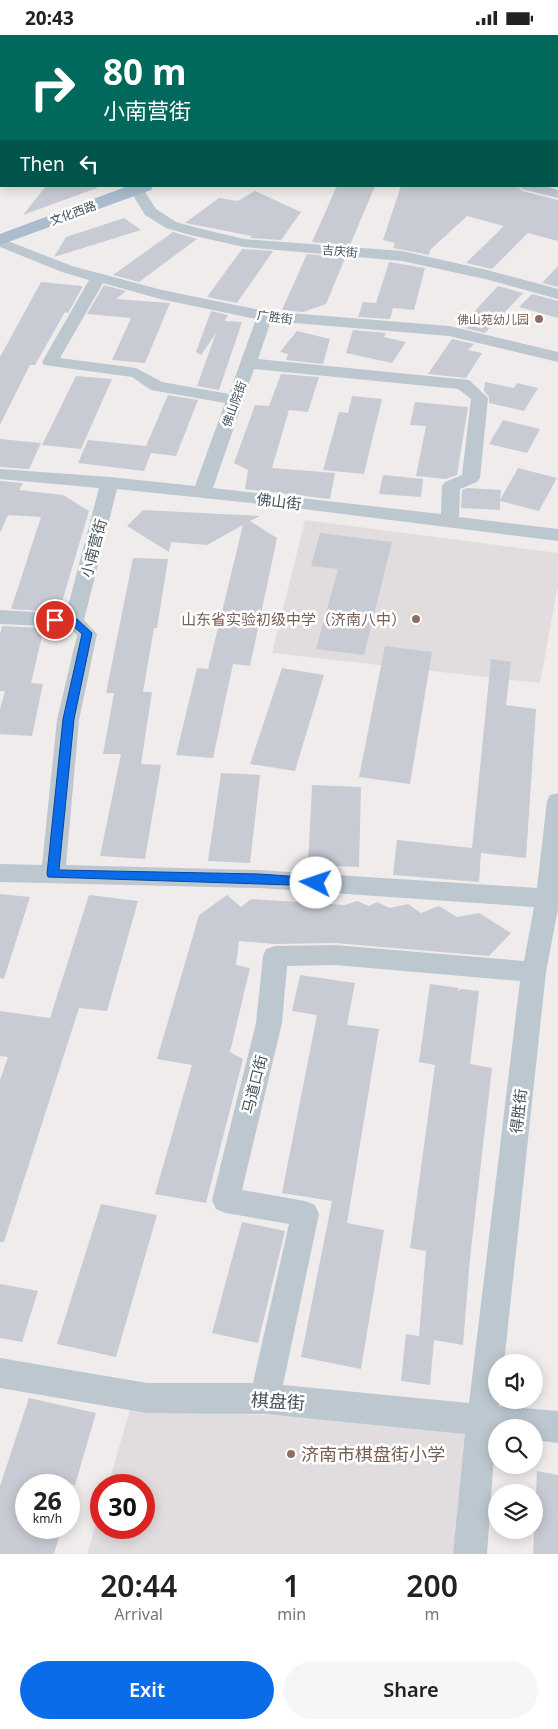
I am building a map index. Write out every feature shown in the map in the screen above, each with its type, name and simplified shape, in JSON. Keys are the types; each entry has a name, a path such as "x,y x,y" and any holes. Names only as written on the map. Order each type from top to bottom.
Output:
{"main road":[{"name":"文化西路","path":"0,241 141,188"}],"street":[{"path":"531,187 558,194"},
{"name":"吉庆街","path":"141,188 150,212 171,225 195,232 244,243 402,256 558,294"},
{"name":"广胜街","path":"0,241 67,269 160,294 266,316 449,331 558,357"},
{"path":"98,278 50,362 136,373 157,386 235,400"},
{"name":"佛山院街","path":"202,492 266,316"},
{"path":"248,363 463,384 480,398 471,479 451,486 450,521"},
{"name":"佛山街","path":"0,475 110,482 558,535"},
{"name":"小南营街","path":"74,621 110,482"},
{"path":"0,617 74,621 87,633 68,719 53,874"},
{"name":"得胜街","path":"470,1554 482,1421 534,972 553,898 558,801"},
{"path":"0,873 259,879 553,898"},
{"name":"马道口街","path":"266,1399 305,1214 226,1200 269,1023 275,957 335,955 534,972"},
{"name":"棋盘街","path":"0,1373 147,1398 266,1399 558,1427"}],"shaded area":[{"name":"山东省实验初级中学（济南八中）","path":"305,520 558,553 558,585 540,683 272,653"},
{"name":"济南市棋盘街小学","path":"130,1410 467,1423 458,1554 87,1554 91,1539 155,1539 155,1474 111,1474"}],"building":[{"path":"45,187 97,188 23,215"},
{"path":"337,187 375,187 350,245 312,242"},
{"path":"401,187 519,187 522,191 558,200 558,241 528,233 492,269 466,263 504,226 467,216 430,250 429,255 393,248 395,243 383,240"},
{"path":"255,191 301,212 281,240 250,238 252,236 185,223 219,198 238,201"},
{"path":"124,218 141,230 54,257 66,237"},
{"path":"173,232 197,239 139,282 113,275"},
{"path":"242,249 273,251 237,303 207,297"},
{"path":"307,254 345,258 326,304 303,312 282,310"},
{"path":"389,262 425,268 414,310 393,308 390,319 358,317 363,302 376,303"},
{"path":"558,266 558,287 542,283"},
{"path":"41,282 83,286 68,313 65,312 35,365 30,365 0,425 0,357"},
{"path":"104,285 126,291 116,299 170,303 145,363 112,360 131,318 87,314"},
{"path":"498,286 523,293 485,333 460,327"},
{"path":"532,294 558,301 558,318 519,307"},
{"path":"211,311 228,315 225,321 242,322 219,390 197,386 216,333 201,355 196,352"},
{"path":"353,330 386,333 384,337 406,342 392,363 346,353"},
{"path":"297,331 330,339 323,364 286,360 288,354 280,352"},
{"path":"452,339 474,344 468,350 482,353 466,378 428,374"},
{"path":"281,374 319,377 308,412 289,410 272,468 335,473 330,499 245,489 248,470 234,463 255,405 269,406"},
{"path":"76,376 112,379 81,449 42,445"},
{"path":"485,382 514,388 517,383 538,388 524,411 489,403 489,397 484,391"},
{"path":"168,395 198,400 176,456 151,453 144,471 78,463 88,440 146,446"},
{"path":"352,396 382,399 364,474 323,470 339,412 348,413"},
{"path":"415,402 468,407 457,475 446,479 416,476 426,426 410,425"},
{"path":"503,420 540,429 527,453 489,444"},
{"path":"0,439 41,443 29,469 0,467"},
{"path":"518,468 557,478 539,511 500,501 500,510 461,508 462,490 467,488 501,490 500,500"},
{"path":"383,475 423,479 421,497 379,494"},
{"path":"0,481 23,483 19,490 63,495 89,511 59,612 11,609 41,517 8,515 0,533"},
{"path":"143,510 260,516 250,521 277,538 250,666 233,664 213,758 176,755 197,668 208,669 243,525 207,545 171,542 169,552 127,526"},
{"path":"320,533 392,542 364,655 316,649 338,569 311,566"},
{"path":"133,558 168,559 157,628 154,628 143,692 152,692 141,764 161,765 145,859 100,856 121,754 103,754 114,693 106,693"},
{"path":"2,626 44,628 31,683 43,684 32,736 0,734 0,709 5,691 0,691 0,634"},
{"path":"385,646 432,652 410,784 359,777"},
{"path":"491,659 511,662 506,705 536,709 526,858 481,853 479,882 393,875 397,840 472,848"},
{"path":"282,668 324,675 295,771 250,764"},
{"path":"221,773 260,775 250,863 208,861"},
{"path":"312,785 361,787 359,867 308,865"},
{"path":"0,894 30,897 4,979 0,978"},
{"path":"89,895 138,901 107,1011 79,1008 4,1242 0,1242 0,1080 8,1057 0,1056 0,1011 50,1018"},
{"path":"227,895 241,907 251,899 345,905 357,901 369,906 377,902 390,908 408,904 421,913 439,906 457,917 479,913 511,933 489,956 335,943 275,944 239,941 236,965 250,968 230,1052 243,1059 206,1203 155,1194 192,1065 157,1059 199,915"},
{"path":"300,975 355,983 347,1025 379,1029 347,1223 384,1230 361,1369 301,1357 332,1201 282,1193 317,1015 292,1011"},
{"path":"430,984 459,988 457,991 461,989 479,991 470,1064 492,1068 470,1258 463,1345 434,1340 430,1385 401,1381 406,1334 419,1336 426,1251 410,1248 435,1065 419,1062"},
{"path":"101,1204 157,1215 116,1357 57,1344"},
{"path":"242,1222 285,1231 258,1343 212,1333"},
{"path":"0,1284 38,1291 22,1342 0,1338"},
{"path":"29,1398 96,1413 78,1474 15,1474 15,1539 58,1539 54,1554 0,1554 0,1486"},
{"path":"543,1472 558,1475 558,1554 533,1554 534,1539 543,1539 543,1484 536,1484 537,1474 543,1474"}],"place":[{"name":"佛山苑幼儿园","path":"539,319"},
{"name":"山东省实验初级中学（济南八中）","path":"416,619"},
{"name":"济南市棋盘街小学","path":"291,1454"}],"route":[{"path":"55,620 74,621 87,633 68,719 53,874 259,879 316,883"}]}
